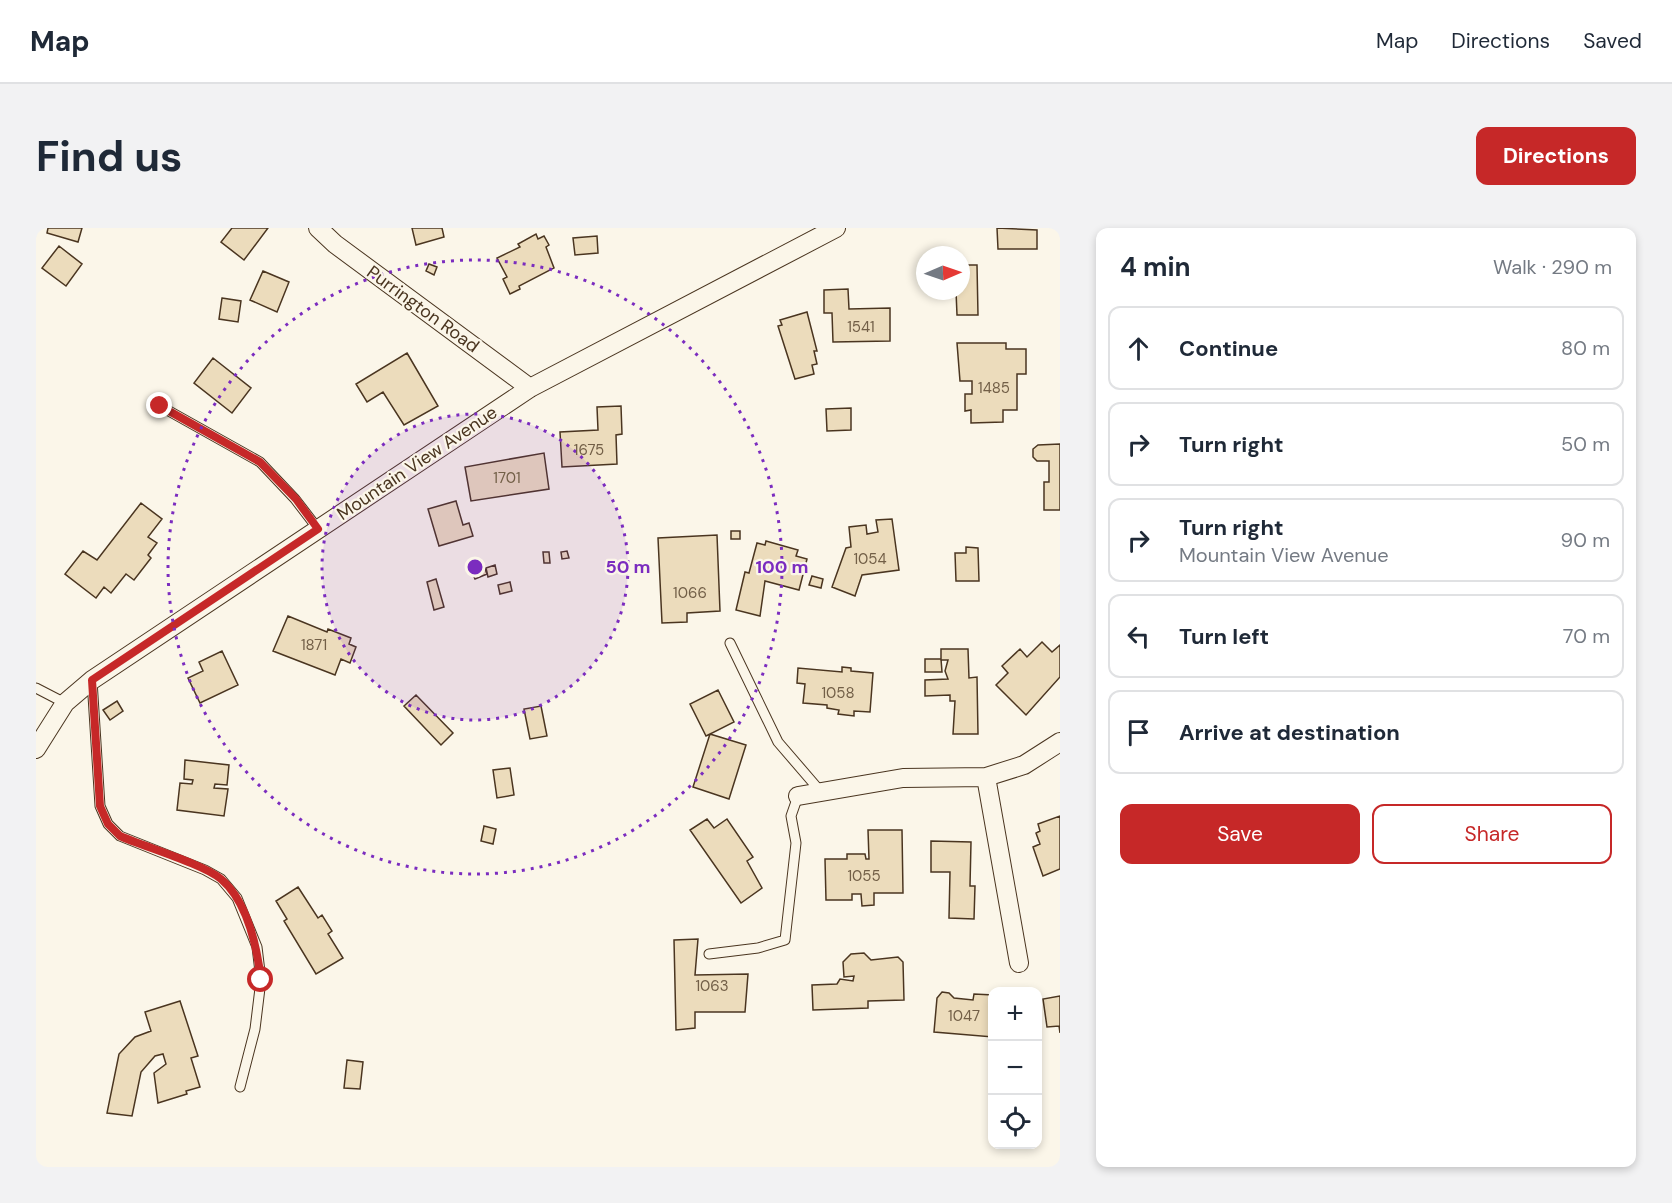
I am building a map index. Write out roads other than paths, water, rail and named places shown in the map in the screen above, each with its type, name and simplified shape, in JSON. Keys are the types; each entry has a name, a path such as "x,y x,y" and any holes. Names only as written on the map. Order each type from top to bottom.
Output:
{"street":[{"name":"Purrington Road","path":"318,228 334,236 530,388"},
{"name":"Mountain View Avenue","path":"36,749 66,703 92,680 530,388 836,228"},
{"path":"798,796 903,778 986,777 1024,765 1060,742"},
{"path":"986,777 1018,963"}],"lane":[{"path":"160,406 260,462 296,499 318,529"},
{"path":"730,643 778,742 821,792"},
{"path":"92,680 97,740 97,784 100,806 108,824 120,836 221,879 237,898 257,947 261,980 255,1029 240,1087"},
{"path":"36,688 66,703"},
{"path":"709,954 758,948 785,940 796,843 791,816 798,796"}]}
